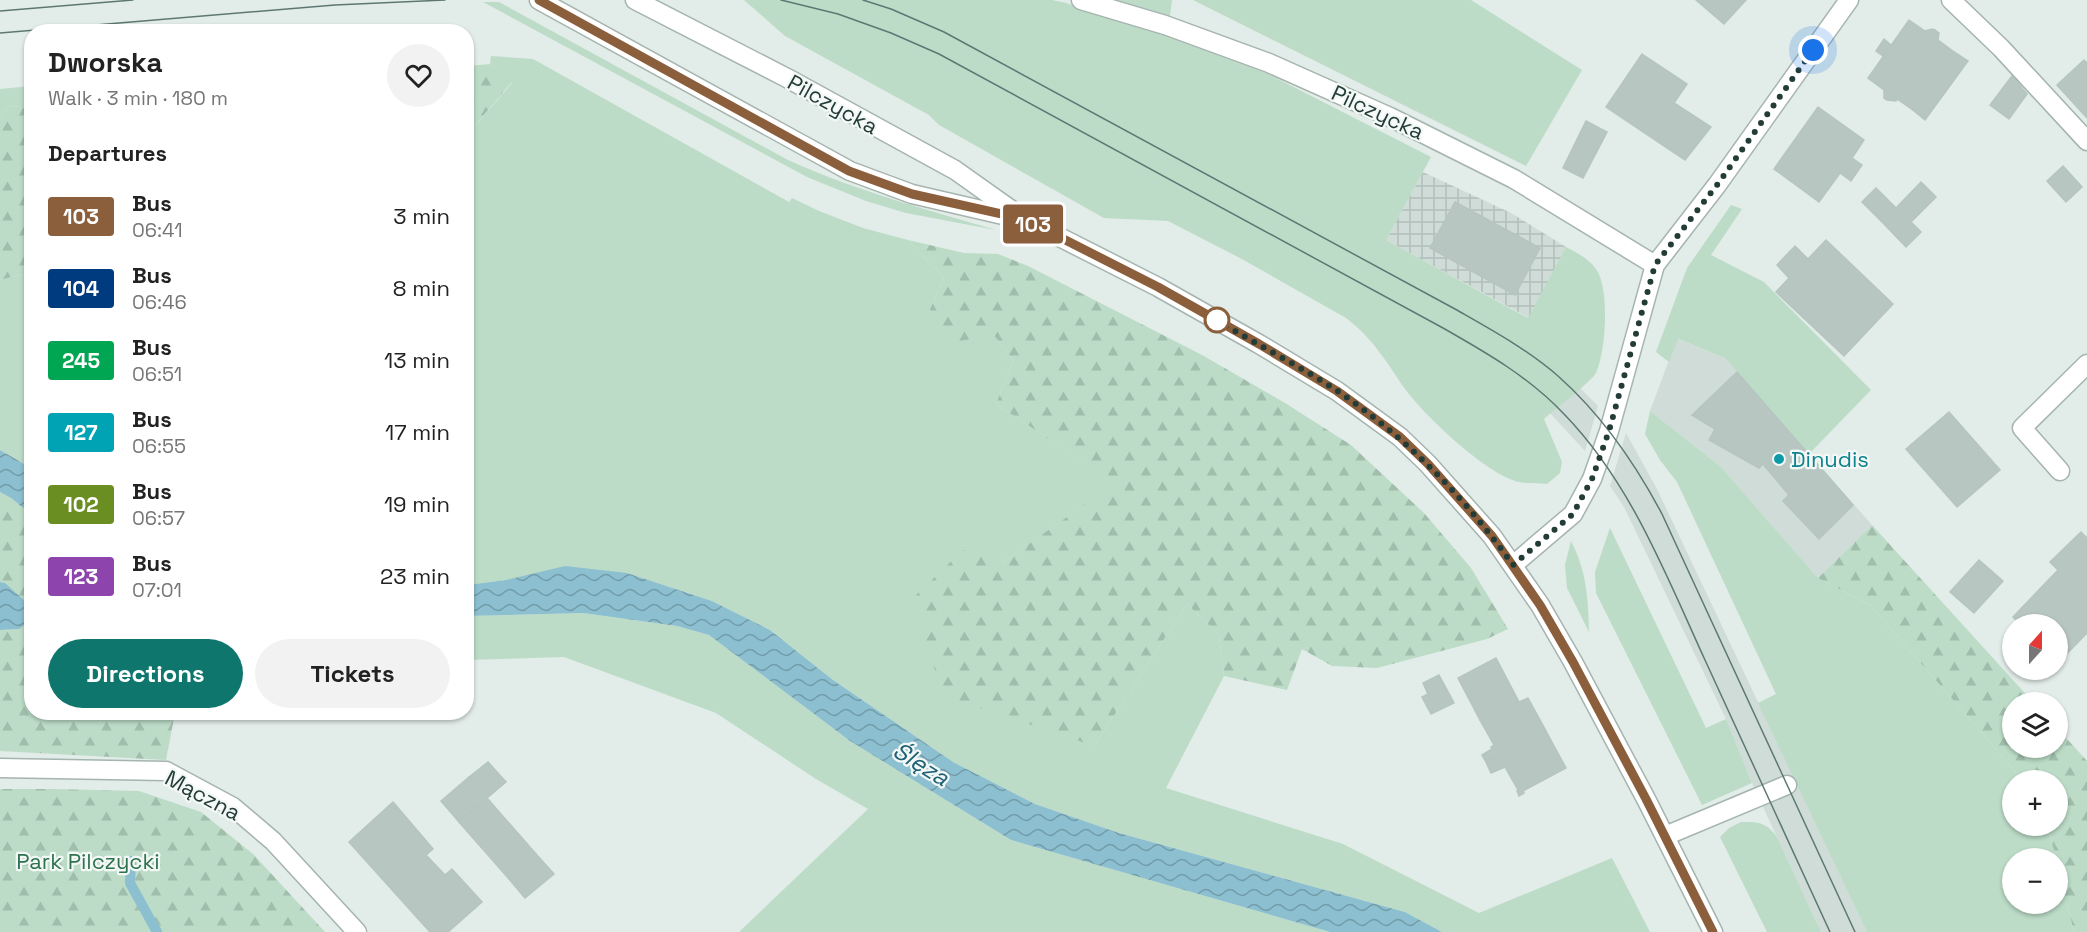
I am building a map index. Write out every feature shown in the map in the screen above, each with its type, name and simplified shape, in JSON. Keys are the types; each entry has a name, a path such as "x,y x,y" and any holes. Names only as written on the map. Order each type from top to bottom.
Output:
{"street":[{"name":"Pilczycka","path":"539,0 849,171 912,194 1024,219"},
{"name":"Pilczycka","path":"635,0 787,78 955,170 1024,219 1158,287 1259,344 1337,391 1400,437 1428,464 1492,536 1540,605 1573,662 1713,932"},
{"name":"Pilczycka","path":"1082,0 1165,25 1269,63 1390,117 1514,179 1655,265"},
{"path":"1513,565 1573,514 1592,479 1609,431 1655,265 1717,185 1849,0"},
{"path":"1951,0 2001,48 2087,141"},
{"path":"2060,471 2022,428 2087,364"},
{"name":"Mączna","path":"0,768 166,771 233,807 273,841 357,932"},
{"path":"1665,836 1786,785"}],"shaded area":[{"path":"1423,172 1511,213 1566,247 1529,318 1386,240"},
{"path":"1677,339 1725,358 1872,525 1818,578 1721,467 1650,411"},
{"path":"1580,388 1598,406 1585,451 1550,413"},
{"path":"1626,433 1658,491 1867,932 1821,932 1752,783 1726,719 1624,507 1610,486"}],"green space":[{"path":"744,0 1052,0 1066,3 1163,35 1266,73 1431,157 1386,240 1528,318 1566,247 1589,262 1596,269 1600,278 1605,320 1602,351 1596,373 1544,419 1562,462 1560,473 1547,484 1526,483 1506,477 1490,468 1474,457 1427,414 1405,389 1371,342 1346,318 1240,258 1168,221 1104,218 939,125 929,115 785,36"},
{"path":"1118,0 1172,0 1170,16"},
{"path":"1193,0 1471,0 1582,70 1526,166"},
{"path":"483,2 499,2 786,159 863,190 996,230 906,213 866,201 807,177"},
{"path":"491,56 533,59 789,202 792,198 863,228 908,240 944,278 930,309 993,334 1013,361 996,404 1116,483 1002,563 1094,746 1187,604 1219,635 1224,676 1166,788 1343,844 1479,913 1612,858 1650,932 1442,932 1405,912 1119,833 1035,804 953,762 833,680 770,630 712,601 627,573 474,584 474,127 512,83 490,64"},
{"path":"490,64 512,82 474,127 474,65"},
{"path":"24,87 24,108 10,105 0,117 0,89"},
{"path":"10,105 24,108 24,274 0,280 0,117"},
{"path":"1731,205 1742,209 1711,255 1764,282 1871,390 1809,454 1725,358 1678,339 1669,362 1656,352 1687,268"},
{"path":"908,240 964,253 998,254 1028,266 1202,355 1285,403 1351,445 1424,513 1471,568 1508,629 1487,639 1377,668 1332,666 1302,649 1287,690 1224,676 1219,635 1187,604 1094,746 942,695 914,597 963,550 1002,563 1115,483 996,404 1013,361 993,334 938,346 930,309 944,278"},
{"path":"24,274 24,464 0,450 0,280"},
{"path":"1650,411 1721,467 1818,578 1870,605 2014,770 2002,770 2002,836 2050,836 2053,848 2002,848 2002,914 2068,914 2068,908 2074,932 1867,932 1758,703 1776,694 1677,482 1660,460 1645,434"},
{"path":"0,492 24,508 24,720 174,720 166,760 0,751 0,630 19,629 5,583 0,582"},
{"path":"1872,525 2002,668 2002,680 2013,680 2024,692 2002,692 2002,756 1870,605 1818,578"},
{"path":"1610,528 1706,728 1726,719 1752,783 1702,805 1596,593 1595,572"},
{"path":"1571,541 1583,575 1589,632 1567,588 1565,565"},
{"path":"583,613 677,626 709,635 850,741 1011,840 1330,932 739,932 868,809 816,779 716,713 564,657 474,660 474,616"},
{"path":"2068,740 2087,761 2087,932 2074,932 2068,908 2068,848 2053,848 2050,836 2068,836 2068,770 2014,770 2004,758 2068,758"},
{"name":"Park Pilczycki","path":"0,789 139,791 201,812 253,854 325,932 0,932"},
{"path":"1741,822 1762,824 1777,837 1821,932 1767,932 1720,837 1729,828"}],"water":[{"path":"0,450 24,464 24,508 0,492"},
{"name":"Ślęza","path":"565,566 627,573 712,601 770,630 833,680 953,762 1035,804 1119,833 1405,912 1442,932 1330,932 1011,840 850,741 709,635 677,626 583,613 474,616 474,584 506,580"},
{"path":"0,582 5,583 24,600 24,625 19,629 0,630"}],"building":[{"path":"1696,0 1746,0 1724,24"},
{"path":"1909,20 1925,31 1935,30 1939,33 1938,40 1954,52 1913,110 1897,99 1896,101 1884,98 1884,90 1868,78"},
{"path":"1884,39 1891,45 1883,56 1876,51"},
{"path":"1954,52 1968,61 1925,120 1913,110"},
{"path":"1642,54 1687,84 1674,103 1711,127 1685,160 1606,107"},
{"path":"2084,60 2087,63 2087,118 2057,85"},
{"path":"2012,76 2027,94 2009,119 1990,105"},
{"path":"1818,107 1864,140 1852,158 1862,165 1851,181 1840,173 1819,202 1774,169"},
{"path":"1586,121 1607,132 1583,178 1563,168"},
{"path":"2063,166 2082,187 2066,202 2047,181"},
{"path":"1921,182 1936,197 1911,222 1921,232 1906,247 1885,225 1900,210 1897,207"},
{"path":"1876,188 1899,211 1885,225 1862,202"},
{"path":"1455,202 1540,248 1515,295 1430,248"},
{"path":"1826,240 1893,304 1844,356 1776,292 1789,278 1777,265 1795,246 1808,259"},
{"name":"Dinudis","path":"1737,372 1853,505 1819,539 1783,501 1789,495 1763,464 1759,468 1709,440 1715,429 1692,415"},
{"path":"1949,412 2000,470 1957,507 1906,449"},
{"path":"2081,532 2087,538 2087,633 2068,653 2068,614 2016,614 2058,570 2050,562"},
{"path":"1979,560 2003,581 1974,613 1950,592"},
{"path":"1496,658 1519,702 1480,720 1458,678"},
{"path":"1439,675 1454,703 1431,714 1422,697 1428,694 1423,683"},
{"path":"1528,698 1546,731 1486,762 1482,755 1494,745 1480,720"},
{"path":"1546,731 1566,768 1523,791 1524,793 1519,796 1505,767 1491,773 1486,762"},
{"path":"488,762 506,782 487,798 469,777"},
{"path":"469,777 487,798 459,822 441,801"},
{"path":"487,798 536,854 509,879 459,822"},
{"path":"393,802 433,849 426,855 445,875 452,869 482,902 448,932 430,932 349,842"},
{"path":"536,854 554,874 525,898 509,879"}],"waterway":[{"path":"131,861 130,883 157,932"}],"tram line":[{"path":"0,11 133,0"},
{"path":"108,24 335,5 445,0"},
{"path":"781,0 838,14 891,33 939,54 1443,328 1507,366 1537,388 1588,441 1609,470 1645,531 1830,932"},
{"path":"863,0 891,9 944,32 1455,309 1521,348 1574,391 1616,440 1641,476 1662,514 1855,932"},
{"path":"0,33 24,31"}],"bus line":[{"name":"103","path":"539,0 849,171 912,194 1024,219 1158,287 1337,391 1400,437 1469,508 1492,536 1540,605 1646,799 1713,932"}],"place":[{"name":"Dinudis","path":"1779,459"}],"route":[{"path":"1217,320 1337,391 1400,437 1469,508 1513,565 1573,514 1592,479 1609,431 1655,265 1717,185 1813,50"}]}
